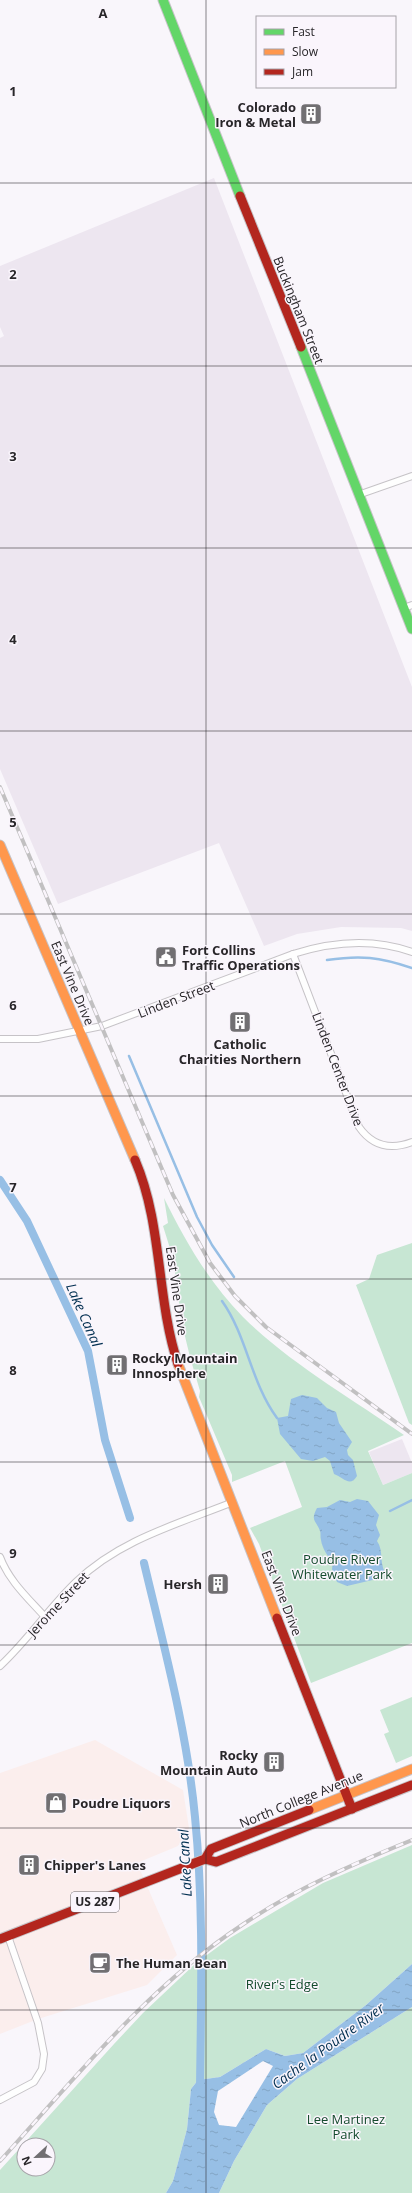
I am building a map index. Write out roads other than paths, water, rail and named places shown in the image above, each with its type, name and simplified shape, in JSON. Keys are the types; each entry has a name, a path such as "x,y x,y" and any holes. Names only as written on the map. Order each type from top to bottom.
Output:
{"main road":[{"name":"Buckingham Street","path":"163,0 358,496 408,606 412,629"},
{"name":"East Vine Drive","path":"0,845 141,1173 150,1199 157,1237 166,1317 171,1341 187,1389 233,1502 352,1809"},
{"name":"North College Avenue","path":"205,1859 211,1849 412,1769"},
{"name":"North College Avenue","path":"4,1938 191,1864 205,1859 216,1862 412,1785"}],"street":[{"path":"358,496 412,476"},
{"name":"Linden Street","path":"0,1039 38,1039 80,1032 102,1026 293,954 333,944 355,943 388,946 412,952"},
{"name":"Linden Center Drive","path":"293,954 359,1127 371,1141 384,1146 397,1146 412,1142"},
{"name":"Jerome Street","path":"0,1666 76,1582 106,1557 144,1537 233,1502"},
{"path":"0,1557 5,1569 16,1585 45,1617"},
{"path":"0,2100 34,2082 42,2069 44,2054 38,2023 4,1938"}],"water":[{"path":"302,1395 317,1398 327,1408 336,1412 339,1423 352,1442 347,1450 348,1455 353,1460 357,1476 352,1481 346,1481 334,1474 330,1461 325,1457 313,1461 301,1459 280,1434 277,1418 288,1416 291,1399"},
{"path":"357,1499 368,1501 379,1515 376,1525 380,1535 377,1541 385,1572 381,1578 347,1586 337,1582 332,1569 333,1562 327,1555 323,1546 314,1516 317,1508 327,1507 340,1500 350,1502"},
{"name":"Cache la Poudre River","path":"412,1964 412,2007 297,2079 267,2105 234,2161 219,2193 166,2193 173,2181 187,2129 191,2089 198,2080 220,2077 266,2049 285,2056 303,2053 366,2005","holes":["263,2061 273,2066 236,2127 219,2125 214,2112 218,2091"]}],"waterway":[{"path":"327,960 360,957 390,961 412,968"},
{"path":"129,1056 197,1217 212,1245 234,1277"},
{"name":"Lake Canal","path":"0,1180 27,1221 88,1351 105,1440 130,1518"},
{"path":"222,1301 244,1344 261,1390 277,1418"},
{"path":"390,1511 412,1500"},
{"name":"Lake Canal","path":"144,1563 181,1721 195,1817 201,1919 200,2089"}],"railway":[{"path":"0,787 173,1195 210,1263 235,1296 266,1327 412,1434"},
{"path":"0,2161 114,2035 175,1976 208,1950 242,1925 283,1900 346,1868 412,1840"}],"place":[{"name":"Colorado Iron & Metal","path":"311,114"},
{"name":"Fort Collins Traffic Operations","path":"166,957"},
{"name":"Catholic Charities Northern","path":"240,1022"},
{"name":"Rocky Mountain Innosphere","path":"117,1365"},
{"name":"Hersh","path":"218,1584"},
{"name":"Rocky Mountain Auto","path":"274,1762"},
{"name":"Poudre Liquors","path":"56,1803"},
{"name":"Chipper's Lanes","path":"29,1865"},
{"name":"The Human Bean","path":"100,1963"}],"park label":[{"name":"Poudre River Whitewater Park","path":"342,1566"},
{"name":"River's Edge","path":"282,1984"},
{"name":"Lee Martinez Park","path":"346,2126"}]}
